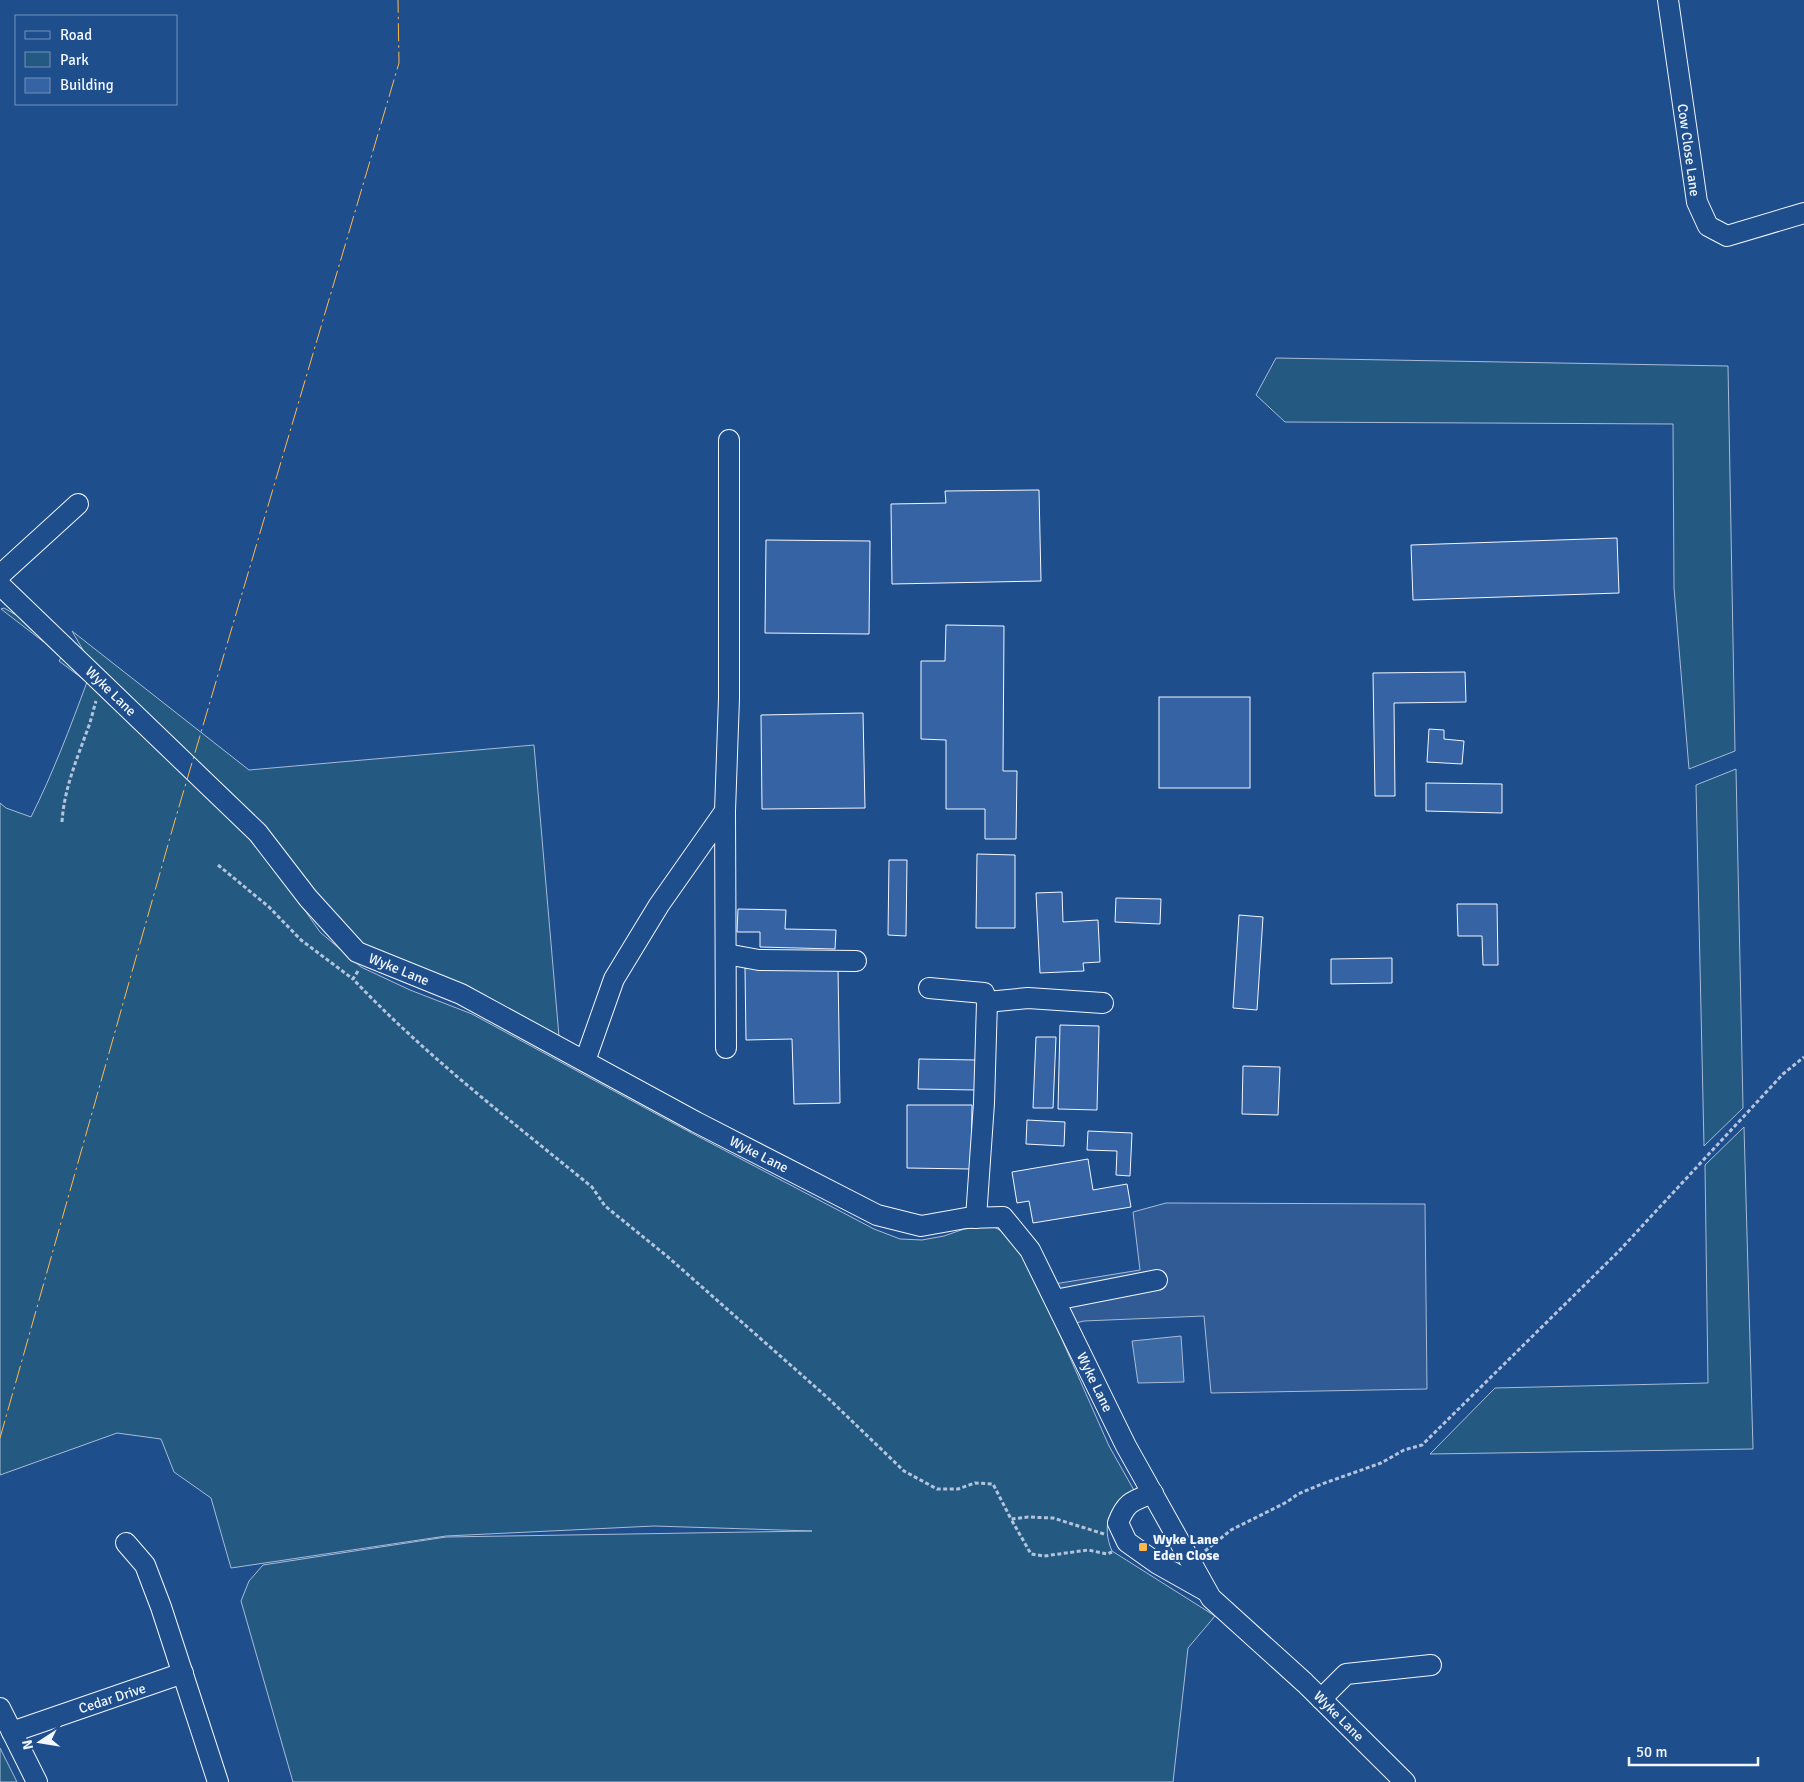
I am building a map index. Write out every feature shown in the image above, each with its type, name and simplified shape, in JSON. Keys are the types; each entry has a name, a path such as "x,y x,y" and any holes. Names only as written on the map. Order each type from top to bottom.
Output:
{"street":[{"name":"Cow Close Lane","path":"1668,0 1697,202 1708,226 1727,236 1804,214"},
{"path":"726,1048 725,811 729,698 729,440"},
{"path":"0,575 78,504"},
{"name":"Wyke Lane","path":"0,585 258,833 308,898 357,952 461,994 696,1122 877,1215 921,1226 976,1218 1003,1217 1030,1250 1126,1446 1211,1598 1321,1699 1405,1782"},
{"path":"585,1061 614,979 659,905 725,811"},
{"path":"726,954 759,960 856,961"},
{"path":"929,988 984,993 987,1002 984,1103 976,1218"},
{"path":"987,1002 1028,998 1103,1003"},
{"path":"1055,1300 1157,1280"},
{"path":"1152,1493 1130,1502 1118,1523 1125,1537 1158,1564 1207,1592"},
{"path":"126,1543 145,1565 161,1606 218,1782"},
{"path":"1321,1699 1346,1674 1431,1665"},
{"name":"Cedar Drive","path":"12,1732 183,1673"},
{"path":"0,1708 37,1782"}],"path":[{"path":"62,822 72,770 88,729 102,684"},
{"path":"218,865 269,907 301,940 353,980 388,1017 454,1075 592,1187 605,1206 668,1257 829,1399 904,1471 938,1489 958,1489 974,1483 993,1484 1031,1554 1044,1556 1088,1550 1108,1554 1125,1537"},
{"path":"353,980 368,956"},
{"path":"1192,1564 1231,1530 1287,1502 1298,1494 1381,1463 1404,1450 1422,1445 1619,1251 1783,1074 1804,1056"},
{"path":"1011,1519 1044,1517 1086,1527 1108,1535 1125,1537"}],"green space":[{"path":"1276,358 1728,366 1735,751 1689,769 1674,588 1673,424 1285,422 1256,395"},
{"path":"4,608 18,616 101,681 72,631 249,770 534,745 560,1048 357,952 299,902 320,932 361,967 410,990 472,1014 874,1229 900,1239 922,1240 944,1236 964,1229 981,1227 994,1227 1005,1233 1018,1247 1056,1326 1109,1446 1135,1492 1119,1502 1113,1508 1110,1515 1107,1532 1112,1551 1215,1616 1188,1648 1173,1782 293,1782 241,1601 249,1581 263,1565 446,1537 812,1531 654,1526 446,1536 231,1568 211,1498 174,1472 161,1439 117,1433 0,1475 0,803 6,808 31,817 54,767 87,682 59,661 62,656 1,609"},
{"path":"1736,769 1743,1108 1704,1146 1696,785"},
{"path":"1744,1127 1753,1449 1430,1454 1495,1388 1708,1383 1705,1165"},
{"path":"0,1748 17,1782 0,1782"}],"shaded area":[{"path":"1166,1203 1425,1204 1427,1389 1211,1393 1204,1316 1084,1321 1067,1325 1048,1285 1140,1270 1133,1212"},
{"path":"1181,1336 1184,1382 1138,1383 1132,1341"}],"building":[{"path":"1039,490 1041,581 892,584 891,504 946,503 945,491"},
{"path":"1617,538 1619,593 1413,600 1411,545"},
{"path":"766,540 870,541 869,634 765,633"},
{"path":"946,625 1004,626 1003,771 1017,771 1016,839 985,839 985,809 946,809 946,740 921,739 921,661 945,661"},
{"path":"1465,672 1466,702 1394,703 1395,796 1375,796 1373,673"},
{"path":"1159,697 1250,697 1250,788 1159,788"},
{"path":"863,713 865,808 762,809 761,715"},
{"path":"1429,729 1444,730 1444,739 1464,741 1462,764 1427,762"},
{"path":"1426,783 1502,784 1502,813 1426,811"},
{"path":"977,854 1015,855 1015,928 976,928"},
{"path":"889,860 907,860 906,936 888,935"},
{"path":"1062,892 1063,922 1098,920 1100,962 1083,963 1084,971 1040,973 1036,893"},
{"path":"1116,898 1161,899 1160,924 1115,922"},
{"path":"1457,904 1497,904 1498,965 1483,965 1482,936 1458,936"},
{"path":"738,909 786,910 785,929 836,930 835,949 760,947 760,932 737,932"},
{"path":"1239,915 1263,917 1257,1010 1233,1008"},
{"path":"1392,958 1392,983 1331,984 1331,959"},
{"path":"838,967 840,1103 794,1104 792,1039 746,1040 745,968"},
{"path":"1060,1025 1099,1026 1097,1110 1058,1109"},
{"path":"1036,1037 1056,1037 1053,1108 1033,1108"},
{"path":"919,1059 976,1060 976,1090 918,1089"},
{"path":"1243,1066 1280,1067 1278,1115 1242,1114"},
{"path":"907,1105 972,1105 971,1169 907,1168"},
{"path":"1027,1120 1065,1122 1064,1146 1026,1144"},
{"path":"1088,1131 1132,1133 1130,1176 1116,1175 1117,1151 1087,1150"},
{"path":"1088,1159 1093,1190 1127,1184 1131,1207 1033,1223 1029,1201 1017,1203 1012,1172"}],"power":[{"path":"0,1438 173,827 399,63 398,0"}],"place":[{"name":"Wyke Lane Eden Close","path":"1143,1547"}]}
